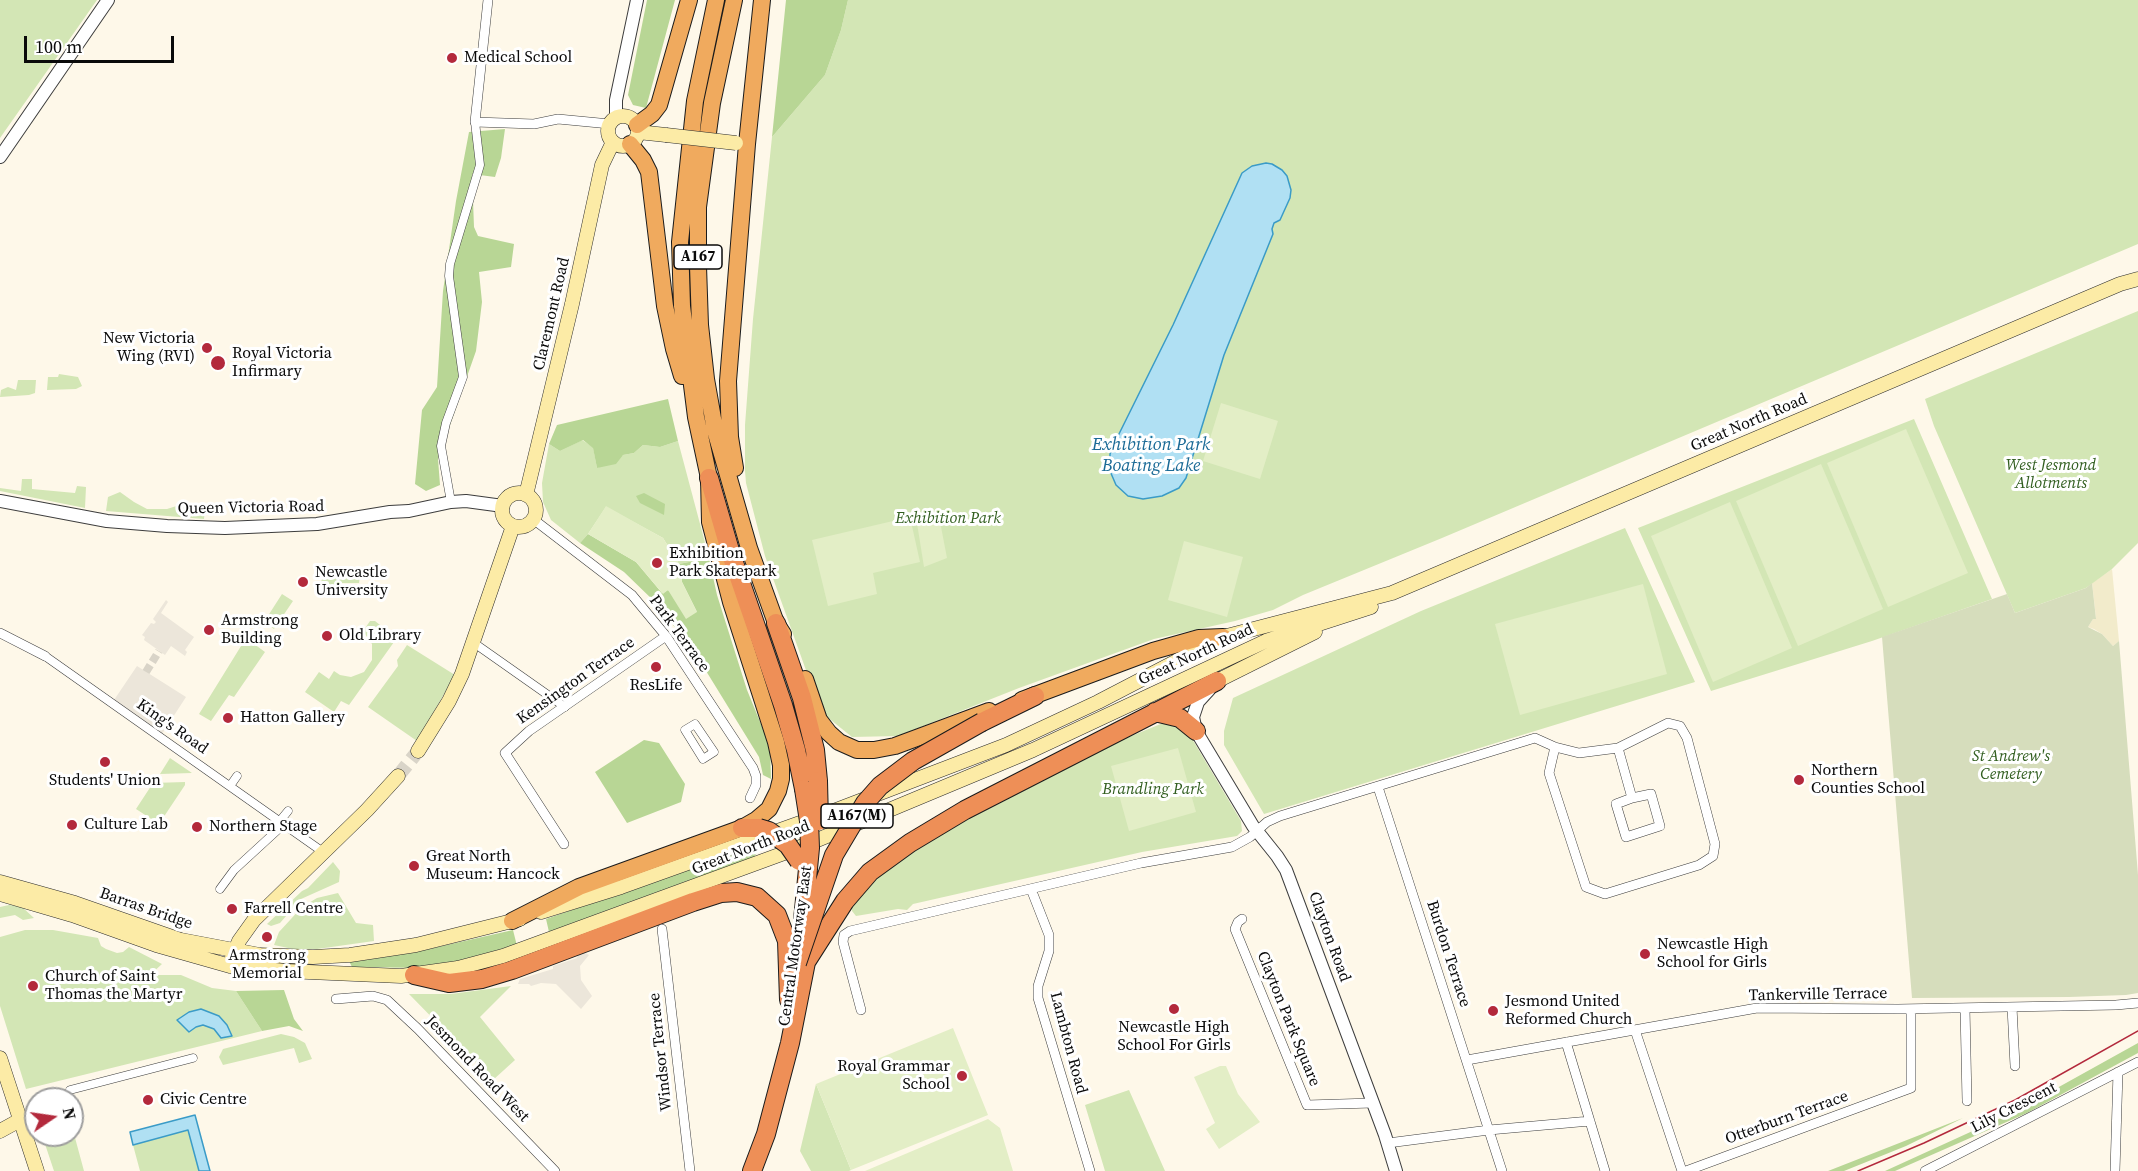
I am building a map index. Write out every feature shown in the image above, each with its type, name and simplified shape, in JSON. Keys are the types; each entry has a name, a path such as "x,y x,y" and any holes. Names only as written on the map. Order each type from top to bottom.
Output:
{"highway":[{"path":"689,0 659,105 629,136 649,172 665,306 674,349 696,417"},
{"name":"A167","path":"709,478 696,417 682,306 680,242 695,101 716,0"},
{"name":"A167","path":"734,0 712,104 698,207 700,326 715,430 749,548 776,623"},
{"path":"738,512 738,483 730,437 728,381 742,143 762,0"},
{"name":"Central Motorway East","path":"709,478 715,519 725,556 783,705 796,750 811,785 819,835 813,923 789,1000 749,1170"},
{"path":"512,921 579,887 751,828 756,820 769,809 781,779 781,765 725,556"},
{"path":"776,623 796,655 819,720 839,742 857,750 895,746 1008,707"},
{"name":"Central Motorway East","path":"749,1170 766,1134 790,1043 801,963 815,750 801,698 776,623"},
{"path":"1035,696 1153,651 1200,638 1223,637"},
{"name":"A167(M)","path":"801,963 845,901 870,872 910,843 1022,781 1217,681"},
{"name":"A167(M)","path":"801,963 834,855 865,803 880,786 913,760 1008,707 1035,696"},
{"path":"1155,712 1180,718 1196,731"},
{"name":"A167(M)","path":"751,828 769,831 795,852 811,900 813,923"},
{"name":"A167(M)","path":"414,975 449,982 482,979 512,970 693,902 721,893 737,892 757,897 767,903 777,915 787,941 789,1000"}],"main road":[{"path":"629,136 626,116 613,121 609,134 629,136 666,135 742,143"},
{"name":"Claremont Road","path":"526,495 572,304 602,165 629,136"},
{"name":"Great North Road","path":"2120,284 2138,272"},
{"name":"Great North Road","path":"260,955 287,957 350,955 416,945 512,921 621,887 1006,745 1098,702 1223,637 1392,593 2120,284 2138,279"},
{"path":"518,493 526,495 534,504 536,511 533,519 526,526 513,526 505,519 502,513 503,506 505,500 518,493"},
{"path":"418,751 449,701 474,643 513,526"},
{"name":"Great North Road","path":"230,966 401,976 458,968 514,952 798,848 1033,750 1266,641 1372,606 1392,593"},
{"path":"1217,681 1372,606"},
{"path":"230,966 239,941 254,920 367,810 398,776"},
{"name":"Barras Bridge","path":"0,882 75,903 181,940 260,955"},
{"path":"0,892 22,888"},
{"name":"Barras Bridge","path":"0,892 156,945 230,966"},
{"path":"156,945 184,960 234,976 256,976 286,971"},
{"path":"0,1058 37,1171"},
{"path":"0,1131 20,1120"}],"street":[{"path":"0,157 108,0"},
{"path":"451,502 441,446 446,423 463,376 449,276 450,264 480,165 475,122 488,0"},
{"path":"475,122 534,124 558,119 613,121 637,0"},
{"name":"Queen Victoria Road","path":"0,501 107,521 218,528 317,524 409,511 451,502 466,501 503,506"},
{"name":"Park Terrace","path":"533,519 632,595 666,636 753,768 756,785 750,798"},
{"name":"King's Road","path":"0,633 45,656 323,852"},
{"name":"Kensington Terrace","path":"564,844 505,753 529,731 666,636"},
{"path":"474,643 565,707"},
{"path":"1196,731 1194,717 1198,702 1217,681"},
{"path":"861,1010 843,942 844,935 850,931 1141,863 1232,847 1267,822 1280,816 1534,738 1555,747 1579,753 1618,748 1668,723 1680,726 1687,738 1715,844 1713,856 1699,865 1605,894 1586,887 1549,773 1555,747"},
{"name":"Clayton Road","path":"1196,731 1257,831 1286,870 1388,1143 1396,1171"},
{"path":"1618,748 1632,798"},
{"path":"230,786 237,776"},
{"name":"Burdon Terrace","path":"1378,787 1502,1171"},
{"path":"1651,794 1660,826 1626,837 1616,804 1632,798 1651,794"},
{"path":"220,889 234,870 281,824 288,812"},
{"name":"Lambton Road","path":"1031,889 1049,935 1049,951 1038,986 1038,998 1089,1171"},
{"name":"Clayton Park Square","path":"1242,919 1235,929 1307,1105 1372,1103"},
{"name":"Windsor Terrace","path":"662,929 690,1171"},
{"name":"Jesmond Road West","path":"336,999 373,996 387,1000 555,1171"},
{"name":"Tankerville Terrace","path":"1467,1060 1757,1008 1911,1009 2138,1003"},
{"path":"2012,1007 2014,1066"},
{"path":"1965,1008 1967,1101"},
{"name":"Otterburn Terrace","path":"1684,1171 1911,1088 1911,1009"},
{"path":"1635,1030 1684,1171"},
{"path":"1566,1042 1605,1171"},
{"path":"82,1087 193,1059"},
{"name":"Lily Crescent","path":"1925,1171 2138,1062"},
{"path":"2115,1171 2118,1072"},
{"path":"1388,1143 1489,1130 1590,1121"}],"shaded area":[{"path":"2112,569 2119,641 2113,646 2102,634 2088,627 2096,618 2092,583"},
{"path":"166,600 168,602 161,613 194,637 185,650 187,652 185,656 171,646 165,655 144,640 145,637 142,635 151,623 156,622 153,619"},
{"path":"137,666 186,697 160,737 112,703"},
{"path":"582,951 589,955 580,966 581,980 592,996 581,1009 556,984 541,983 531,986 518,984 520,979 553,969 553,966 577,958 576,953"}],"green space":[{"path":"0,0 97,0 0,138"},
{"path":"647,0 675,0 646,108 633,105 628,95"},
{"path":"786,0 848,0 841,30 825,75 772,137"},
{"name":"Exhibition Park","path":"848,0 2138,0 2138,244 1303,595 1273,610 1154,639 1019,688 898,736 852,737 821,712 765,556 745,471 745,425 753,319 772,137 825,75 841,30"},
{"path":"505,129 501,158 495,177 472,174 474,227 478,236 514,244 511,267 479,272 482,302 476,351 438,459 440,485 426,491 415,484 422,410 437,387 443,291 469,132"},
{"name":"West Jesmond Allotments","path":"2138,311 2138,543 2112,569 2086,588 2015,613 1934,426 1925,399"},
{"path":"59,374 78,377 82,386 76,389 47,390 48,377 58,377"},
{"path":"18,380 36,380 35,393 0,397 1,390 8,387 16,390"},
{"path":"668,399 678,441 660,447 643,445 634,453 623,455 616,464 597,468 593,448 583,440 560,451 549,444 557,425"},
{"path":"1221,403 1278,421 1260,479 1203,461"},
{"path":"1914,419 1992,599 1872,641 1711,691 1638,528"},
{"path":"1906,429 1968,573 1888,607 1827,463"},
{"path":"582,440 593,447 597,468 623,455 634,453 643,445 660,447 678,441 708,554 694,561 679,564 663,538 606,507 580,543 551,520 543,502 542,483 549,444 560,451"},
{"path":"1821,464 1883,609 1798,646 1736,501"},
{"path":"22,479 32,479 32,489 75,493 77,486 86,487 85,508 0,491 0,488 21,491"},
{"path":"120,492 147,509 167,509 186,503 205,507 204,519 106,511 108,497"},
{"path":"644,493 665,504 664,515 640,503 636,496"},
{"path":"1730,502 1792,648 1713,682 1651,536"},
{"name":"Exhibition Park Skatepark","path":"606,506 663,538 679,564 682,582 697,612 686,619 668,590 663,594 636,562 588,534"},
{"path":"938,511 947,558 924,567 916,517"},
{"path":"910,517 920,562 873,573 877,594 828,606 812,540"},
{"path":"1625,528 1695,682 1264,814 1224,745 1224,731 1233,698 1421,611"},
{"path":"588,534 636,562 662,593 668,590 697,612 682,582 679,564 694,561 708,554 717,595 747,690 770,746 771,779 763,775 759,757 695,653 656,603 624,572 580,543"},
{"path":"1184,541 1243,557 1227,617 1168,600"},
{"path":"360,575 359,583 341,583 333,587 320,583 323,578 331,576"},
{"name":"St Andrew's Cemetery","path":"2092,583 2096,619 2093,619 2088,627 2102,634 2113,646 2119,641 2138,875 2138,993 2069,997 1912,998 1882,637 2007,594 2015,613 2086,588"},
{"path":"1643,584 1667,674 1520,715 1495,624"},
{"path":"282,594 293,601 274,629 264,622"},
{"path":"370,621 375,621 394,636 394,642 349,705 341,701 334,712 305,692 319,672 329,679 334,671 351,677 364,672 372,660 372,644 363,631"},
{"path":"246,638 265,652 234,697 229,695 211,721 199,714"},
{"path":"407,645 455,675 417,741 368,707 398,666 397,660"},
{"name":"Brandling Park","path":"1168,721 1185,727 1241,821 1242,831 1237,836 1142,852 913,904 907,910 898,909 856,916 852,911 851,906 881,873 943,832 1124,739"},
{"path":"644,740 659,743 685,784 681,802 627,823 595,772"},
{"path":"1178,748 1196,812 1129,831 1111,766"},
{"path":"170,758 192,773 160,774"},
{"path":"185,782 159,824 136,809 153,783"},
{"path":"763,843 754,857 549,932 546,919"},
{"path":"333,862 340,871 339,882 301,899 280,923 271,926 267,924 308,888"},
{"path":"338,893 356,923 373,925 374,941 317,949 293,949 274,945 279,932 302,907 317,898"},
{"path":"21,906 34,918 23,920 15,915 0,918 0,907"},
{"path":"25,930 53,930 98,938 101,946 117,953 129,947 162,964 150,975 181,975 212,988 236,991 262,1031 34,1087 25,1087 0,1006 0,937"},
{"path":"513,930 517,946 476,958 426,968 352,967 349,961 429,949"},
{"path":"511,986 480,1017 515,1060 493,1080 409,994 451,994"},
{"path":"284,990 294,1019 303,1031 289,1026 262,1031 236,991"},
{"path":"953,1028 988,1115 851,1170 816,1084"},
{"path":"281,1034 305,1043 312,1059 299,1063 294,1048 223,1065 219,1057 223,1049"},
{"path":"2138,1043 2138,1053 2027,1113 1895,1171 1885,1171 2012,1113"},
{"path":"1220,1066 1226,1066 1238,1094 1260,1122 1219,1149 1206,1129 1215,1123 1194,1077"},
{"path":"816,1084 851,1170 849,1171 811,1171 800,1151"},
{"path":"1129,1090 1165,1171 1105,1171 1085,1105"},
{"path":"1963,1118 1906,1146 1844,1171 1828,1171"},
{"path":"988,1119 1000,1128 1013,1171 865,1171"},
{"path":"189,1130 199,1171 140,1171 133,1145"},
{"path":"46,1147 78,1147 84,1171 54,1171"}],"water":[{"name":"Exhibition Park Boating Lake","path":"1266,163 1282,170 1287,176 1291,190 1290,198 1280,220 1274,223 1273,234 1224,355 1186,478 1179,488 1162,496 1143,499 1128,496 1116,485 1110,471 1110,454 1114,444 1173,325 1242,173 1252,166"},
{"path":"201,1009 219,1016 227,1025 232,1036 221,1038 214,1029 203,1025 189,1032 177,1020 189,1012"},
{"path":"195,1115 210,1171 199,1171 188,1130 133,1145 130,1132"}],"tunnel":[{"path":"146,672 159,651"},
{"path":"398,776 418,751"}],"tram line":[{"path":"1858,1171 2015,1100 2138,1031"}],"place":[{"name":"Medical School","path":"452,58"},
{"name":"New Victoria Wing (RVI)","path":"207,348"},
{"name":"Royal Victoria Infirmary","path":"218,363"},
{"name":"Exhibition Park Skatepark","path":"657,563"},
{"name":"Newcastle University","path":"303,582"},
{"name":"Armstrong Building","path":"209,630"},
{"name":"Old Library","path":"327,636"},
{"name":"ResLife","path":"656,667"},
{"name":"Hatton Gallery","path":"228,718"},
{"name":"Students' Union","path":"105,762"},
{"name":"Northern Counties School","path":"1799,780"},
{"name":"Culture Lab","path":"72,825"},
{"name":"Northern Stage","path":"197,827"},
{"name":"Great North Museum: Hancock","path":"414,866"},
{"name":"Farrell Centre","path":"232,909"},
{"name":"Armstrong Memorial","path":"267,937"},
{"name":"Newcastle High School for Girls","path":"1645,954"},
{"name":"Church of Saint Thomas the Martyr","path":"33,986"},
{"name":"Newcastle High School For Girls","path":"1174,1009"},
{"name":"Jesmond United Reformed Church","path":"1493,1011"},
{"name":"Royal Grammar School","path":"962,1076"},
{"name":"Civic Centre","path":"148,1100"}]}
